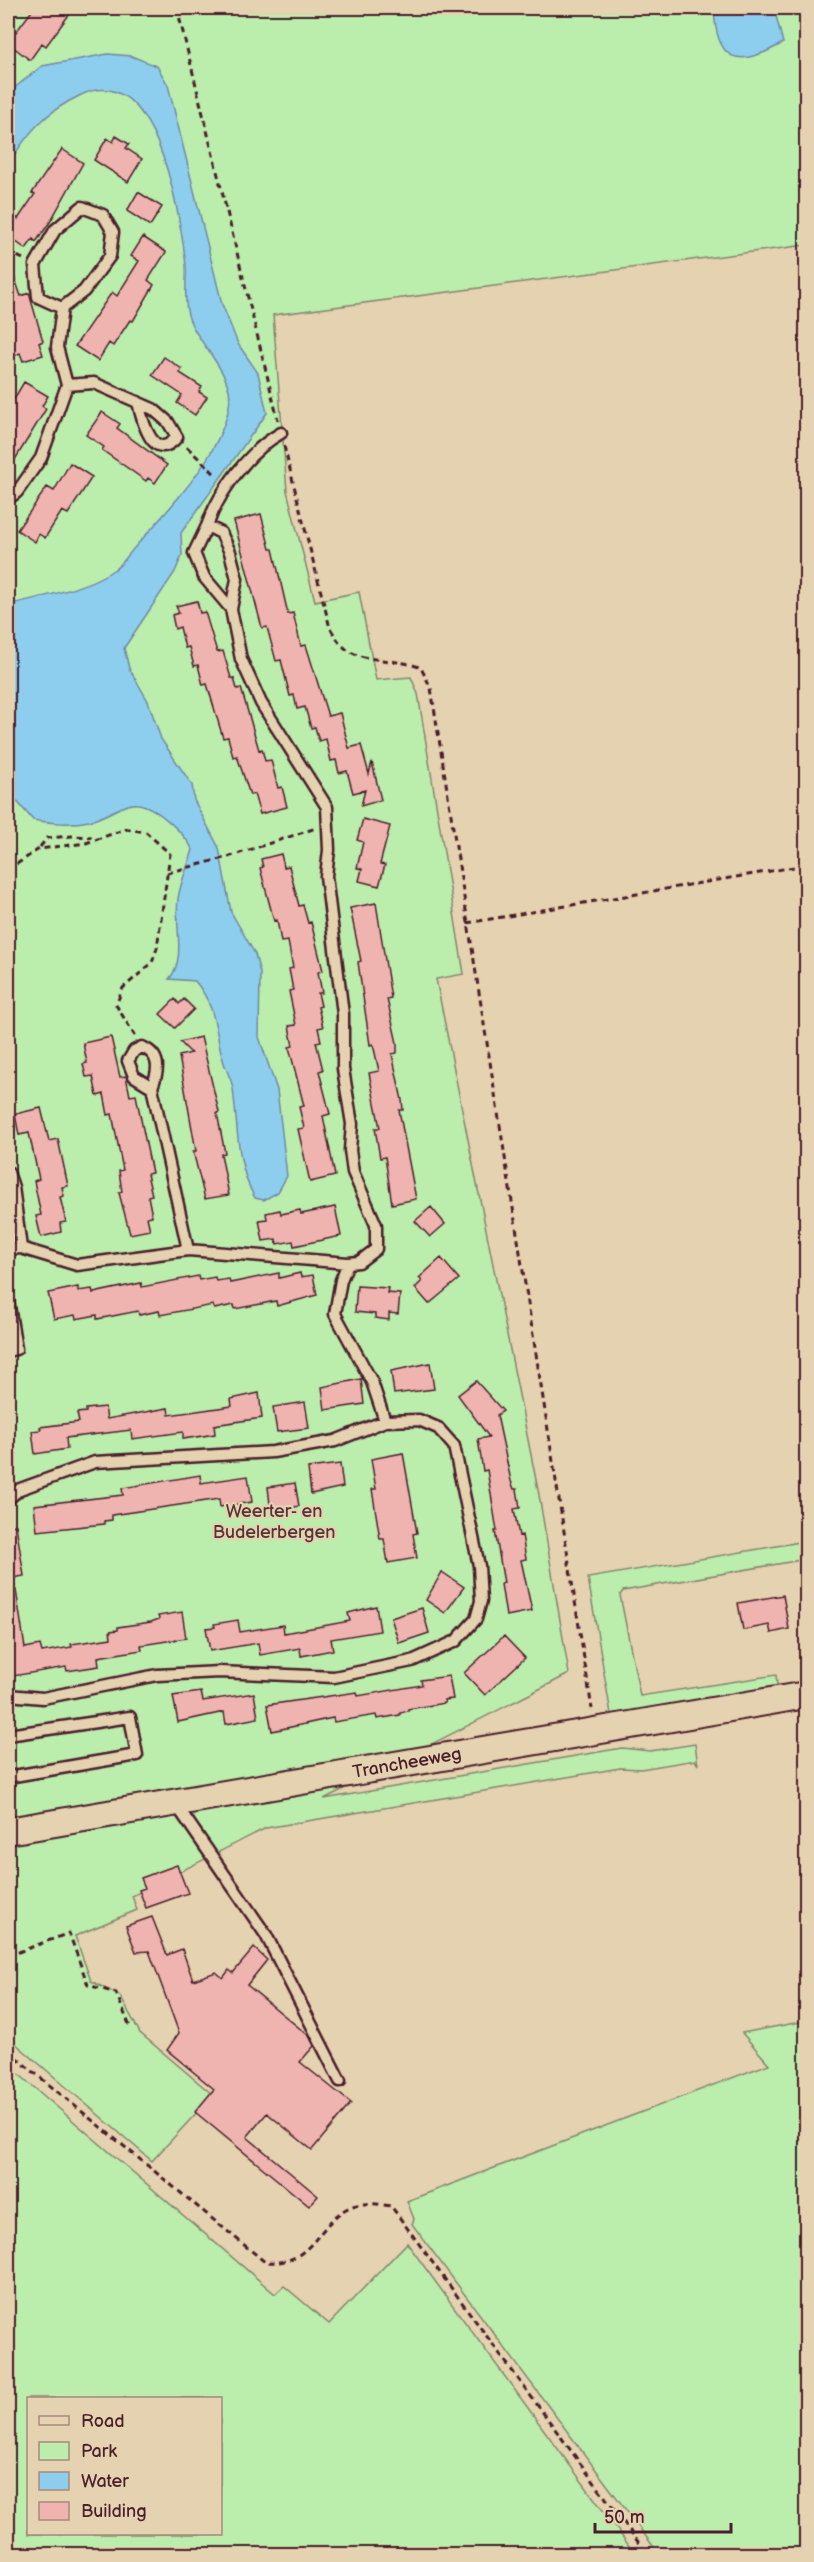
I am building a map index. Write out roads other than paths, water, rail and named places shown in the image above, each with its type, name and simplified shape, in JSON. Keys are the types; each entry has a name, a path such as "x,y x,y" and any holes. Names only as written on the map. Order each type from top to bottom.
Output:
{"street":[{"name":"Trancheeweg","path":"8,1831 807,1695"}],"lane":[{"path":"8,499 17,492 41,458 67,385 57,348 62,308 84,291 110,256 113,232 103,214 82,207 55,230 35,265 38,297 62,308"},
{"path":"67,385 94,383 138,402 161,416 177,437 171,444 164,446 155,443 145,429 138,402"},
{"path":"231,609 204,577 194,553 211,513 255,451 281,433"},
{"path":"8,1249 21,1248 76,1265 188,1250 348,1263 358,1262 376,1249 376,1225 369,1203 353,1172 350,1150 352,1124 343,1069 343,1014 326,876 329,824 327,807 261,703 241,659 231,609 237,579 230,552 221,533 207,526"},
{"path":"152,1087 134,1076 128,1061 134,1051 141,1047 152,1051 157,1062 157,1074 152,1087 188,1250"},
{"path":"8,1172 13,1187 21,1248"},
{"path":"348,1263 341,1280 335,1314 372,1382 385,1421"},
{"path":"8,1300 16,1349 8,1351"},
{"path":"8,1499 20,1489 95,1462 273,1452 335,1442 385,1421 418,1419 438,1428 454,1446 479,1566 481,1601 476,1619 456,1641 412,1661 334,1677 220,1672 157,1676 43,1698 8,1695"},
{"path":"8,1735 130,1717 137,1755 8,1777"},
{"path":"175,1802 266,1935 340,2081"}],"water":[{"path":"714,8 774,8 783,43 754,56 742,58 732,56 719,40"},
{"path":"108,54 131,56 157,66 168,85 222,304 238,344 258,373 267,413 181,533 182,555 175,572 124,648 129,668 148,701 161,739 192,785 194,800 219,848 231,912 255,954 260,973 259,1037 277,1090 287,1176 278,1192 264,1200 255,1198 244,1172 232,1086 208,1001 195,981 169,979 174,971 179,952 177,909 182,881 193,850 189,843 167,820 140,804 126,805 89,821 47,822 33,820 8,791 8,605 76,587 118,567 203,466 221,432 229,406 229,390 220,368 189,319 186,305 186,265 183,242 170,180 160,148 146,120 129,99 107,90 81,95 57,108 30,133 8,165 8,93 42,66"}],"park label":[{"name":"Weerter- en Budelerbergen","path":"274,1522"}]}
